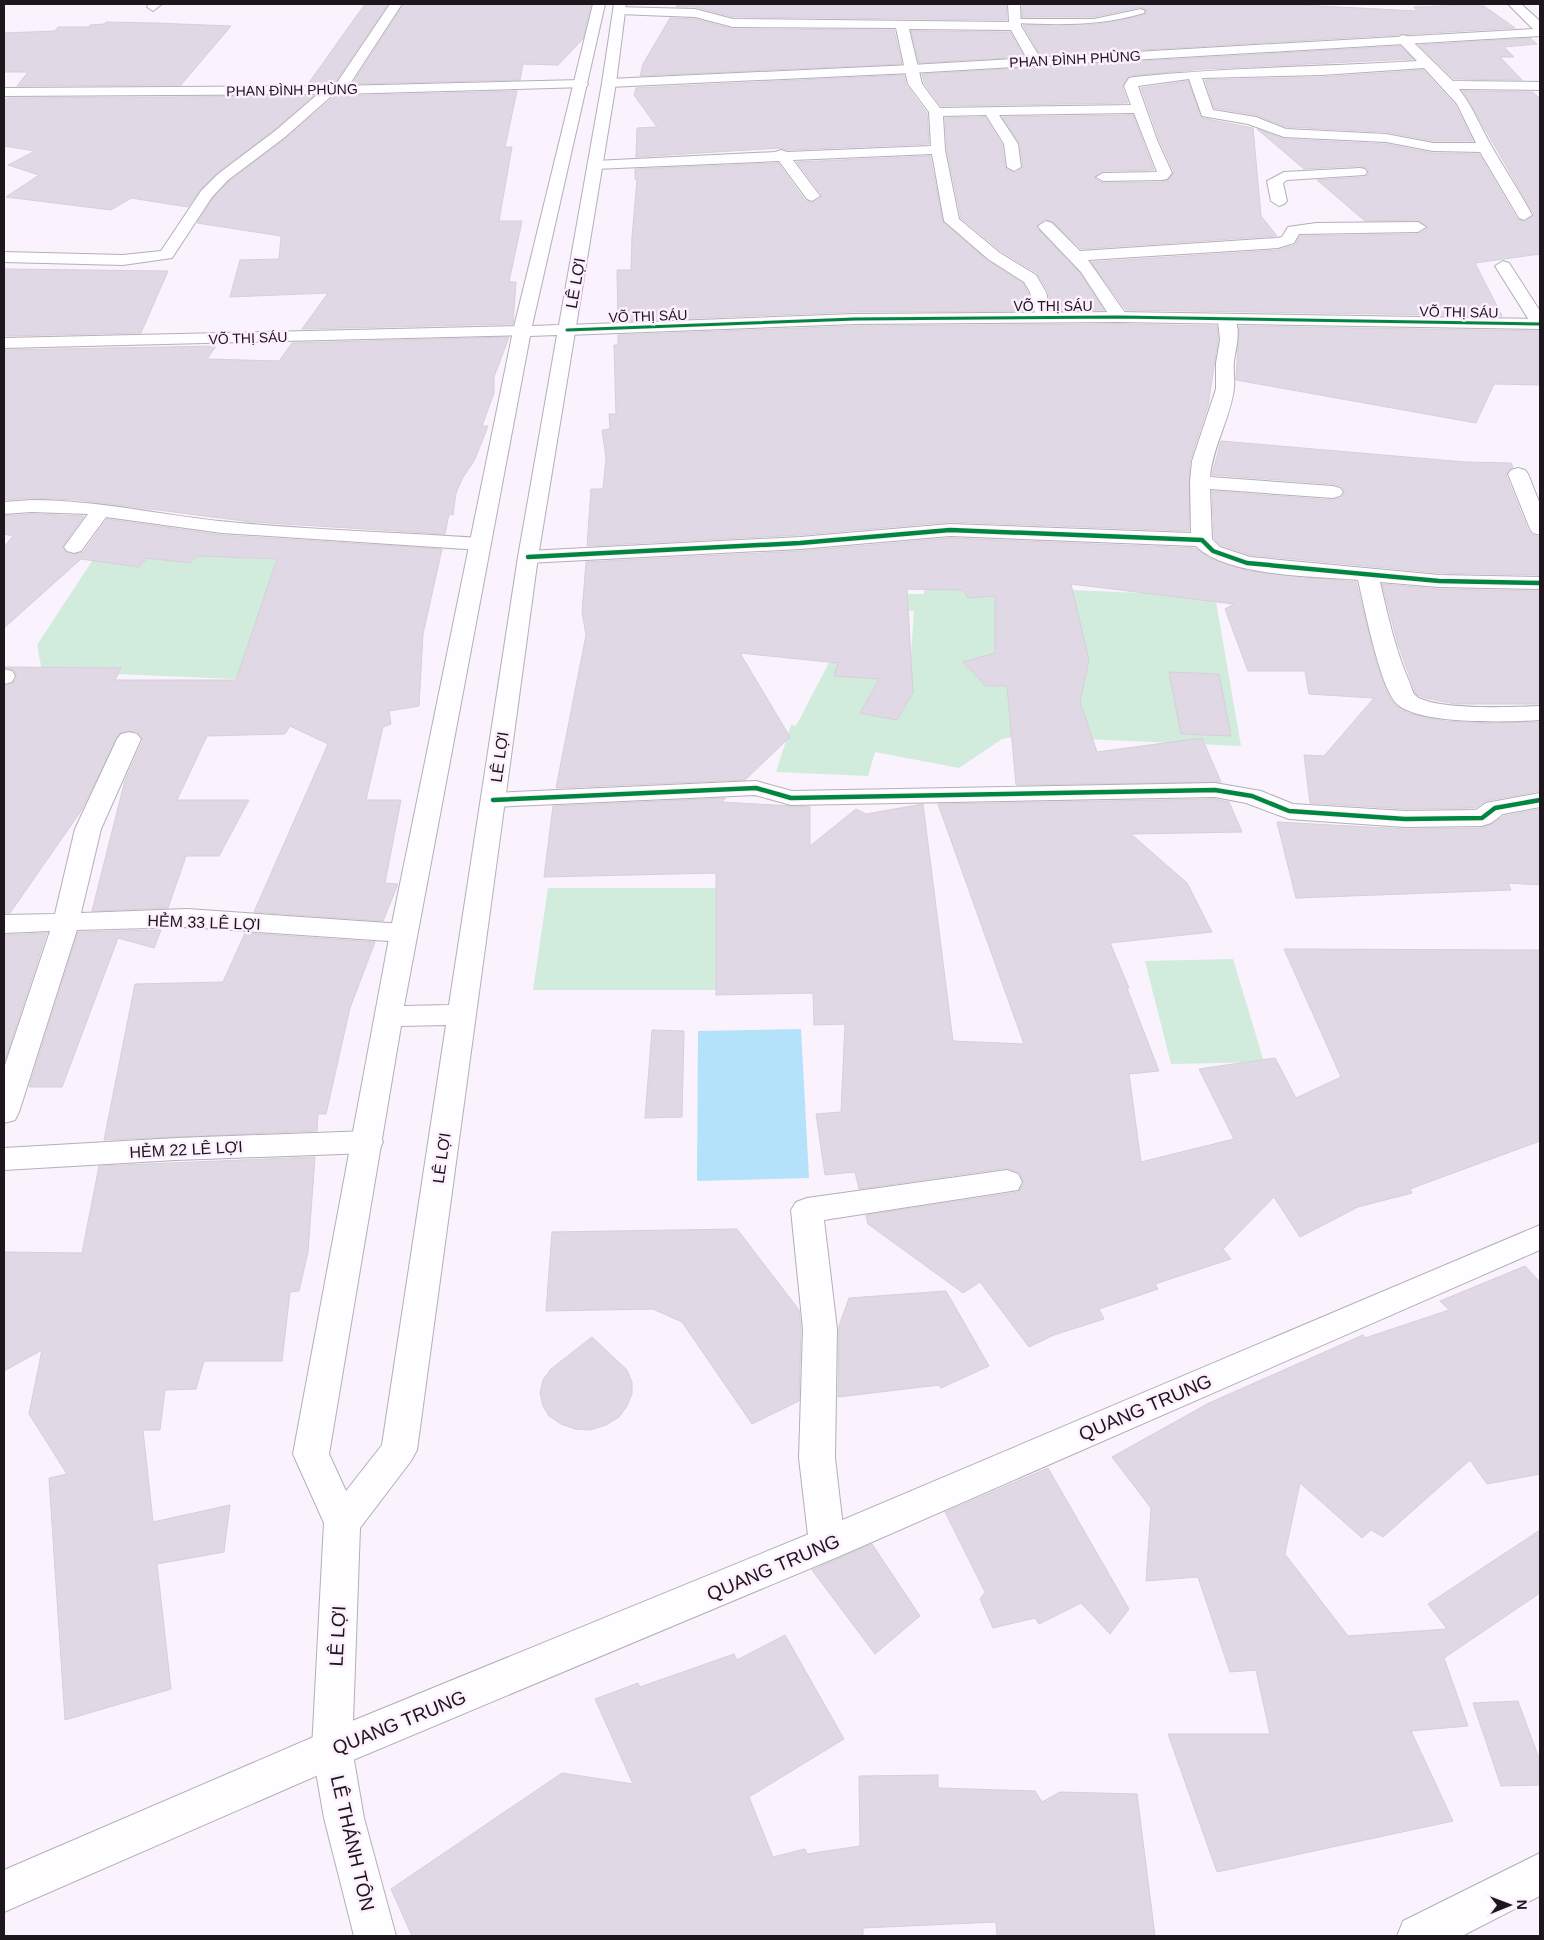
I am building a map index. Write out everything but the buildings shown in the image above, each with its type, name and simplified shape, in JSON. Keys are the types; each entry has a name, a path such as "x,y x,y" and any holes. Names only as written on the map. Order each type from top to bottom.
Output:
{"street":[{"path":"4,258 123,260 166,254 206,194 223,177 335,90 396,4"},
{"path":"1014,4 1015,24 1035,61"},
{"path":"1514,4 1540,28"},
{"path":"613,6 695,13 733,23 902,26 1015,24"},
{"name":"LÊ LỢI","path":"332,1749 342,1523 311,1454 368,1142 403,933 522,331 595,84 613,6"},
{"path":"902,26 914,84 936,112 938,150 952,221 994,256 1030,279 1038,292 1043,318"},
{"name":"PHAN ĐÌNH PHÙNG","path":"4,92 335,90 595,84 911,69 1540,32"},
{"path":"1402,39 1449,85 1463,103 1485,148 1524,215"},
{"path":"1103,177 1164,175 1166,173 1150,140 1131,86 1134,80 1198,75 1427,64"},
{"path":"1198,75 1195,77 1207,113 1251,120 1284,133 1386,138 1433,147 1485,148"},
{"name":"LÊ LỢI","path":"342,1523 399,1450 528,557 595,165 595,84"},
{"path":"1449,85 1540,86"},
{"path":"936,112 1139,109"},
{"path":"989,110 1011,144 1014,167"},
{"path":"1333,136 1344,155 1374,184"},
{"path":"595,165 668,164 781,154 938,150"},
{"path":"781,154 812,196"},
{"path":"1279,202 1275,181 1277,178 1360,172"},
{"path":"1046,226 1078,256 1100,285 1119,317"},
{"path":"1078,256 1278,243 1288,240 1294,230 1316,228 1418,227"},
{"path":"1503,266 1540,324"},
{"name":"VÕ THỊ SÁU","path":"4,343 567,330 855,319 1119,317 1540,324"},
{"path":"1202,540 1200,482 1202,461 1225,389 1225,363 1229,340 1226,320"},
{"path":"1518,474 1540,529"},
{"path":"1200,482 1333,492"},
{"path":"4,508 48,506 101,510 221,527 480,544"},
{"path":"74,547 101,510"},
{"path":"528,557 800,543 950,530 1202,540 1213,551 1247,564 1368,575 1505,584 1540,583"},
{"path":"1368,575 1387,660 1406,699 1419,706 1443,711 1512,715 1540,713"},
{"path":"4,1112 66,922 88,829 129,739"},
{"path":"492,800 756,788 791,798 1215,790 1252,796 1289,811 1405,819 1482,818 1494,808 1540,800"},
{"name":"HẺM 33 LÊ LỢI","path":"4,924 187,918 403,933"},
{"path":"389,1016 462,1015"},
{"name":"HẺM 22 LÊ LỢI","path":"4,1159 176,1149 368,1142"},
{"path":"827,1544 817,1458 820,1329 807,1210 1007,1182"},
{"name":"QUANG TRUNG","path":"4,1891 332,1749 827,1544 1540,1237"},
{"name":"LÊ THÁNH TÔN","path":"332,1749 344,1818 375,1936"},
{"path":"1418,1936 1540,1874"}],"lane":[{"path":"1015,24 1086,22 1128,16 1141,12"}],"green space":[{"path":"98,552 295,560 236,679 42,671 37,645"},
{"path":"925,584 1215,596 1241,746 1019,736 1002,739 959,768 875,752 868,776 776,772 791,725 796,726 832,657 888,657 911,654 914,611 830,608 833,595 924,594"},
{"path":"548,888 734,888 732,990 533,990"},
{"path":"1233,959 1264,1062 1171,1064 1145,961"}],"water":[{"path":"801,1029 809,1178 697,1181 698,1031"}],"cycle path":[{"path":"567,330 855,319 1119,317 1540,324"},
{"path":"528,557 800,543 950,530 1202,540 1213,551 1247,563 1439,581 1540,583"},
{"path":"493,800 756,788 791,798 1215,790 1252,796 1289,811 1405,819 1482,818 1495,808 1540,800"}]}
